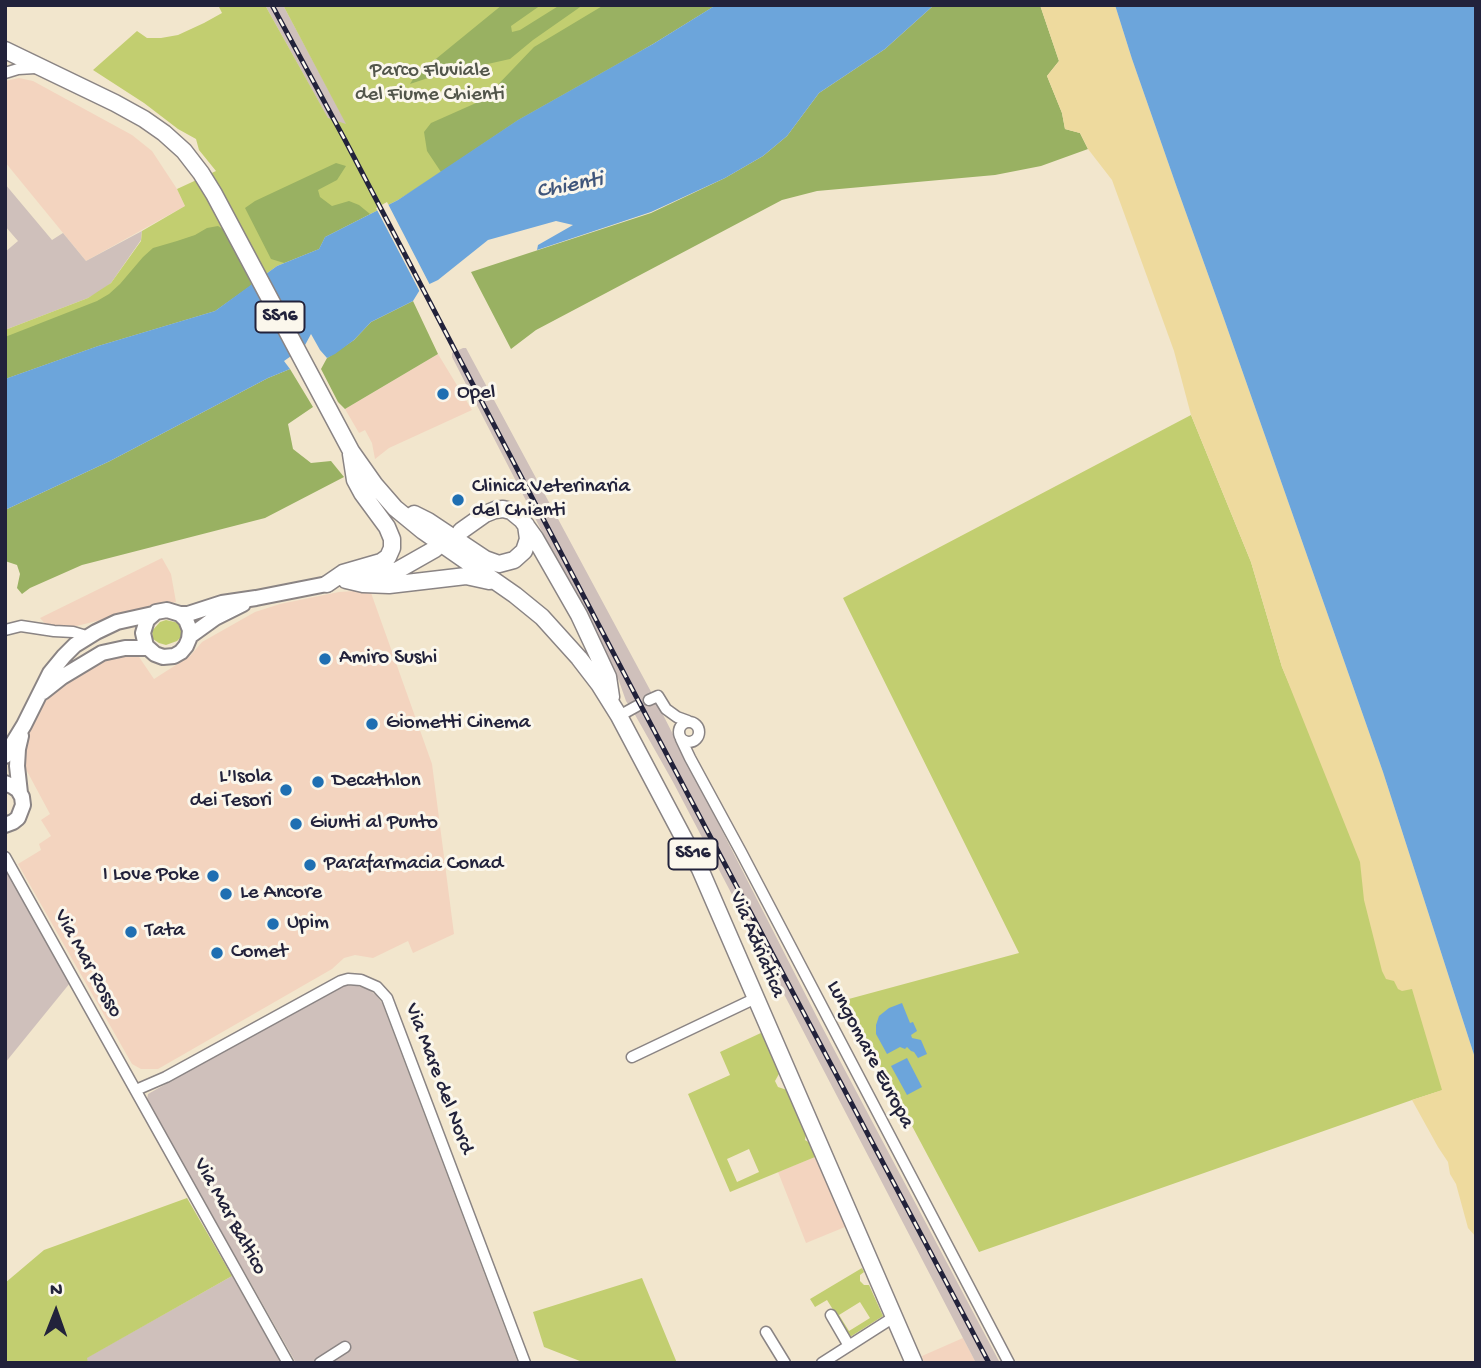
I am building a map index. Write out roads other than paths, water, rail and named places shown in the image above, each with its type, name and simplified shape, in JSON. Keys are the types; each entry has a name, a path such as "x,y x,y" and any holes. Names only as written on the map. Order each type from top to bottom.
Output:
{"main road":[{"name":"SS16","path":"7,49 68,80"},
{"name":"SS16","path":"7,49 129,110 164,132 192,161 214,194 348,446 375,485 395,508 423,531 499,584"},
{"path":"327,584 343,573 381,562 388,557 392,548 387,527 355,480 348,446"},
{"path":"395,508 416,514 485,559 499,564 514,560 524,551 528,539 526,526"},
{"path":"461,531 485,514 500,509 514,513 526,526 569,597 596,649 608,677 615,709"},
{"path":"5,755 57,664 75,645 117,622 167,610 188,614 222,603 398,570 435,549"},
{"path":"346,580 376,585 466,576 499,584"},
{"name":"Via Adriatica","path":"499,584 536,612 562,637 593,675 615,709 695,859 914,1363"},
{"path":"190,636 215,618 256,598"},
{"path":"153,614 145,622 144,641 148,648 159,656 174,656 186,646 190,636 188,625 180,614"},
{"path":"35,701 62,677 102,653 125,648 148,648"},
{"path":"7,827 21,812 23,801 20,793 18,749 24,725"},
{"path":"5,783 20,793"}],"street":[{"path":"5,72 11,64 12,56 7,49"},
{"path":"5,72 44,69"},
{"path":"5,630 21,626 73,632 86,639"},
{"path":"654,698 677,717 698,727 694,766"},
{"path":"615,709 637,706"},
{"path":"689,721 680,726 678,733 681,739 690,742 696,740"},
{"name":"Lungomare Europa","path":"681,739 1009,1363"},
{"name":"Via Mar Rosso","path":"5,858 136,1090"},
{"name":"Via Mare del Nord","path":"136,1090 166,1077 341,981 361,979 377,987 387,998 524,1363"},
{"path":"632,1057 756,998"},
{"name":"Via Mar Baltico","path":"136,1090 288,1363"},
{"path":"831,1315 849,1346"},
{"path":"822,1363 894,1317"},
{"path":"766,1332 785,1363"},
{"path":"320,1363 345,1347"}],"water":[{"name":"Chienti","path":"716,5 934,5 885,49 819,93 787,136 763,156 725,178 651,212 537,250 538,245 573,225 556,221 488,240 438,280 421,288 413,301 371,322 354,340 335,354 327,358 311,334 304,347 284,361 290,369 110,461 5,510 5,379 98,346 215,311 277,266 319,249 325,237 398,200 518,120"},
{"path":"1115,5 1476,5 1476,1061 1383,772"},
{"path":"902,1003 910,1023 913,1022 917,1031 911,1035 912,1038 921,1040 927,1054 918,1058 907,1047 900,1047 887,1054 876,1034 879,1016"},
{"path":"907,1058 922,1087 907,1095 891,1066"}],"railway":[{"path":"272,5 989,1363"}],"place":[{"name":"Opel","path":"443,394"},
{"name":"Clinica Veterinaria del Chienti","path":"458,500"},
{"name":"Amiro Sushi","path":"325,659"},
{"name":"Giometti Cinema","path":"372,724"},
{"name":"Decathlon","path":"318,782"},
{"name":"L'Isola dei Tesori","path":"286,790"},
{"name":"Giunti al Punto","path":"296,824"},
{"name":"Parafarmacia Conad","path":"310,865"},
{"name":"I Love Poke","path":"213,876"},
{"name":"Le Ancore","path":"226,894"},
{"name":"Upim","path":"273,924"},
{"name":"Tata","path":"131,932"},
{"name":"Comet","path":"217,953"}],"park label":[{"name":"Parco Fluviale del Fiume Chienti","path":"430,84"}]}
